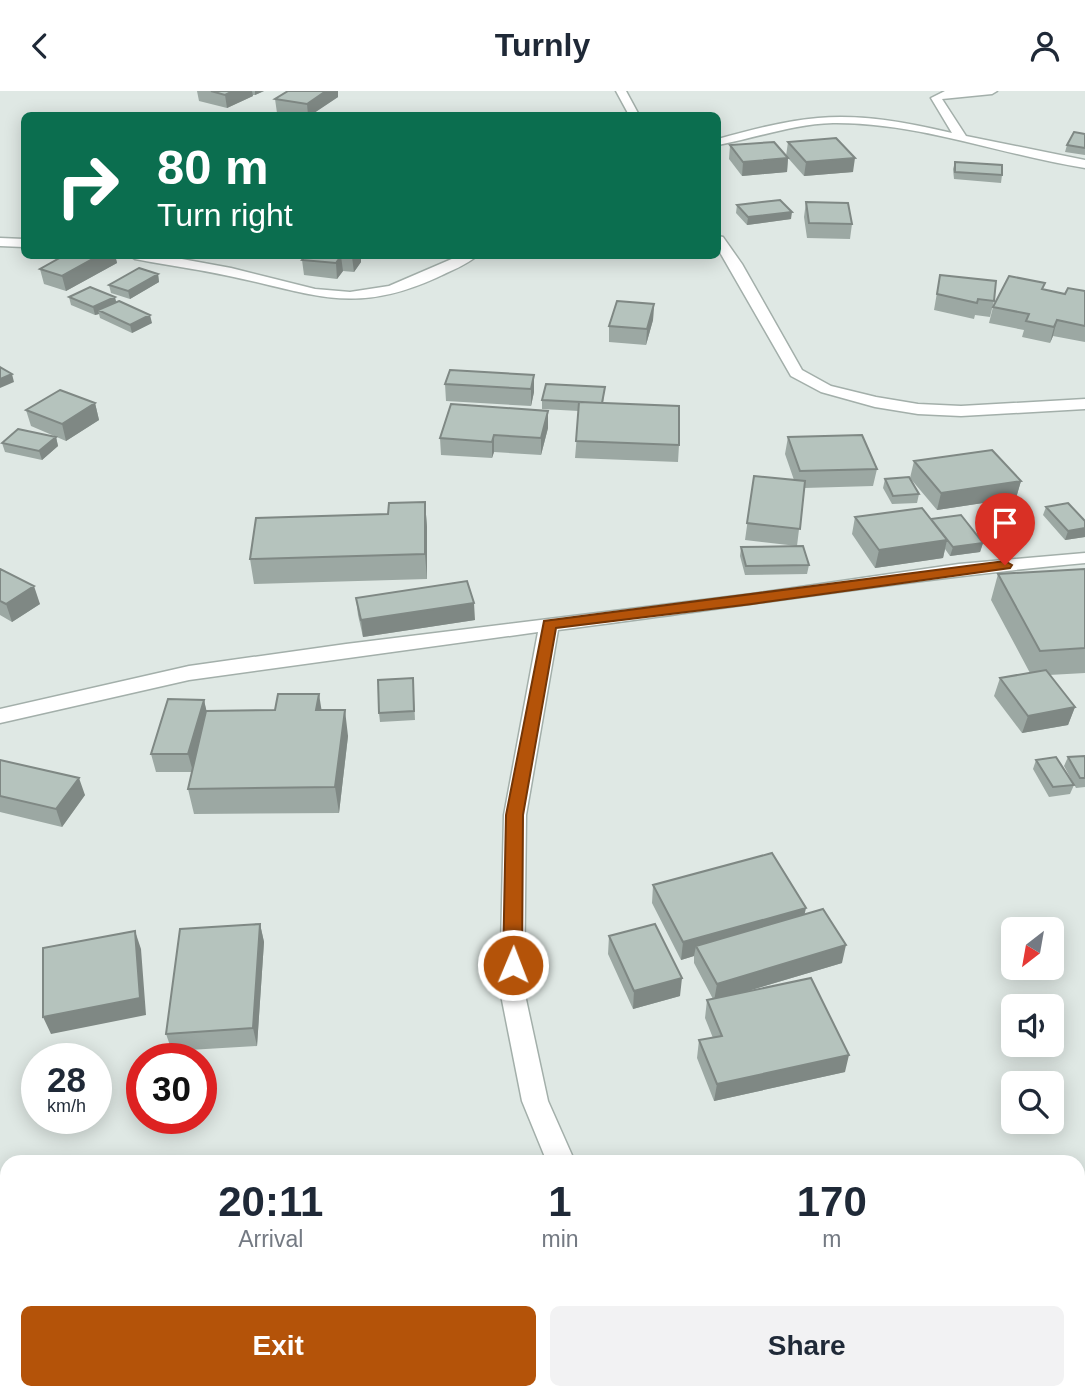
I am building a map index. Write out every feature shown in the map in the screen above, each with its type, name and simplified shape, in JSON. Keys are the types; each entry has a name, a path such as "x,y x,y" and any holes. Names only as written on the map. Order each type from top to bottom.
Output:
{"street":[{"path":"621,91 632,112"},
{"path":"962,139 936,98 992,91"},
{"path":"721,141 801,122 834,120 926,131 1027,156 1085,164"},
{"path":"0,242 21,243"},
{"path":"721,244 735,264 796,373 826,389 875,402 918,409 961,411 1085,404"},
{"path":"158,259 231,272 324,296 342,297 396,289 463,259"},
{"path":"0,716 189,673 549,624 752,600 959,569 1085,558"},
{"path":"549,624 515,815 512,990 535,1101 558,1155"}],"building":[{"path":"211,91 233,91 225,95"},
{"path":"288,91 326,91 307,104 275,99"},
{"path":"1074,132 1085,134 1085,148 1067,145"},
{"path":"836,138 855,158 806,162 788,142"},
{"path":"774,142 788,158 743,162 730,145"},
{"path":"955,162 1002,165 1002,175 955,172"},
{"path":"780,200 792,212 748,217 737,205"},
{"path":"806,202 848,203 852,224 809,223"},
{"path":"58,259 93,259 62,276 40,269"},
{"path":"303,259 339,259 336,263"},
{"path":"139,268 158,274 128,291 109,285"},
{"path":"940,275 996,281 994,301 978,299 977,303 937,294"},
{"path":"1009,276 1045,283 1042,289 1065,294 1068,288 1085,291 1085,326 1057,320 1054,327 1026,321 1029,314 993,307"},
{"path":"90,287 115,297 93,307 69,297"},
{"path":"119,301 150,315 130,325 98,310"},
{"path":"617,301 654,304 647,329 609,326"},
{"path":"0,367 12,374 0,379"},
{"path":"450,370 534,375 531,389 445,384"},
{"path":"546,384 605,387 602,403 542,400"},
{"path":"60,390 95,403 62,424 26,410"},
{"path":"579,402 679,406 679,445 576,441"},
{"path":"451,404 548,411 541,438 494,435 492,442 440,438"},
{"path":"18,429 56,437 39,451 2,443"},
{"path":"862,435 877,469 800,471 788,437"},
{"path":"992,450 1021,481 941,493 914,461"},
{"path":"754,476 805,481 800,529 747,523"},
{"path":"909,477 919,494 893,496 885,479"},
{"path":"425,502 425,554 250,559 256,518 388,514 389,503"},
{"path":"1068,503 1085,521 1085,528 1068,531 1046,507"},
{"path":"922,508 947,540 879,550 855,517"},
{"path":"961,515 983,543 953,547 931,519"},
{"path":"803,546 809,565 746,566 741,547"},
{"path":"0,569 34,586 6,604 0,601"},
{"path":"1085,569 1085,648 1040,651 998,574"},
{"path":"467,581 474,603 361,620 356,598"},
{"path":"1046,670 1075,707 1028,716 1000,678"},
{"path":"413,678 414,711 379,713 378,680"},
{"path":"278,694 319,694 316,710 345,710 335,787 188,789 206,711 275,710"},
{"path":"168,699 204,700 188,754 151,754"},
{"path":"1085,756 1085,778 1080,778 1068,757"},
{"path":"1056,757 1074,785 1053,787 1036,760"},
{"path":"0,760 79,778 56,809 0,796"},
{"path":"772,853 806,908 683,942 653,885"},
{"path":"823,909 846,945 717,984 696,946"},
{"path":"260,924 253,1028 166,1034 180,929"},
{"path":"655,924 682,978 634,991 609,936"},
{"path":"135,931 140,998 43,1017 43,948"},
{"path":"811,978 849,1055 717,1084 699,1040 722,1036 707,1000"}],"route":[{"path":"513,965 515,815 549,624 752,600 959,569 1005,565"}]}
